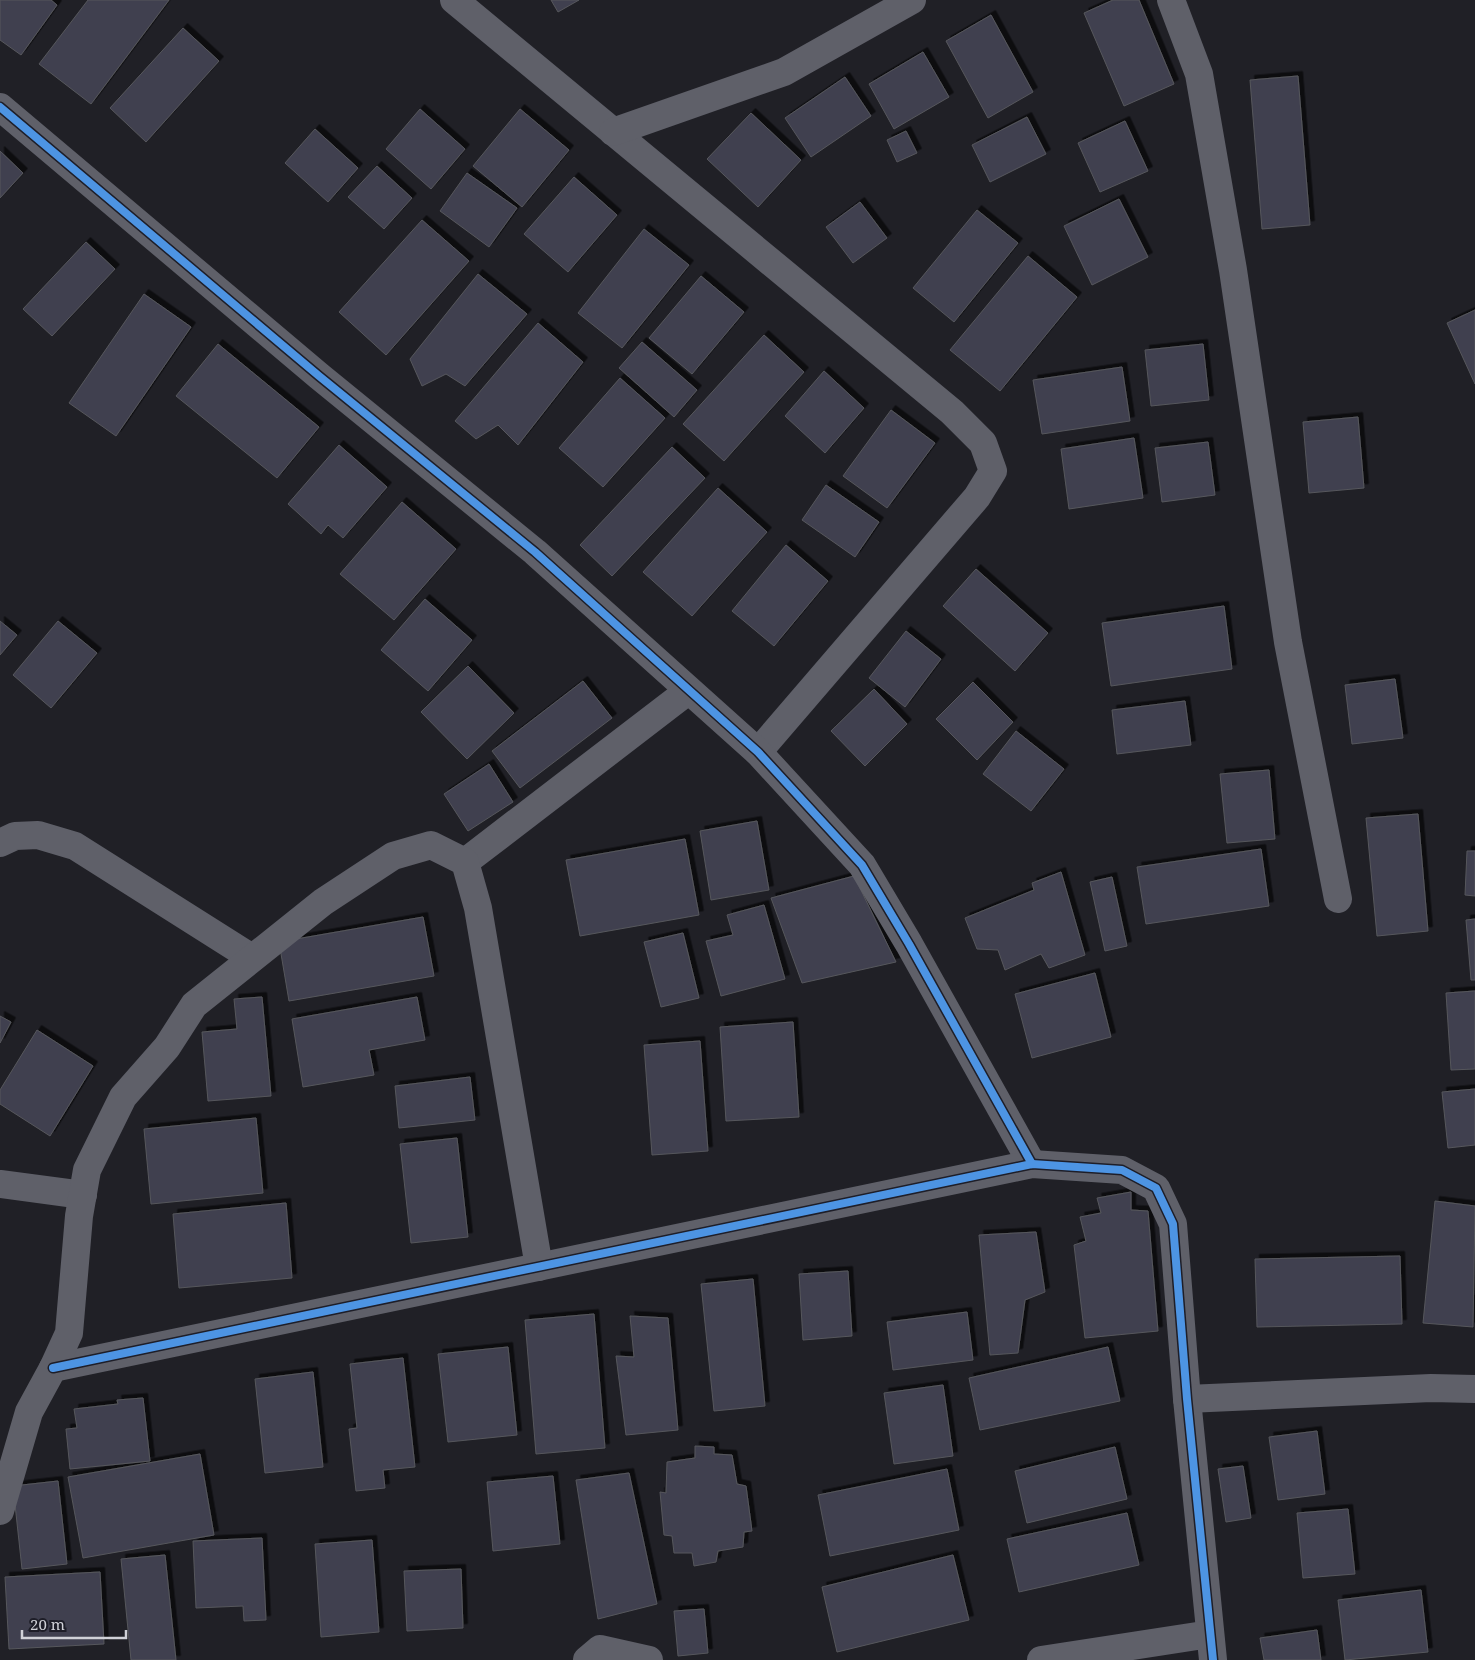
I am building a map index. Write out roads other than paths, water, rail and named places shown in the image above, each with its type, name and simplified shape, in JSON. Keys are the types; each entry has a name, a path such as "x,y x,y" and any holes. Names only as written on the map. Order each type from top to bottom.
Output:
{"street":[{"path":"454,0 952,412 983,443 993,470 977,497 758,752"},
{"path":"614,132 784,72 912,0"},
{"path":"1171,0 1199,74 1233,270 1288,642 1338,899"},
{"path":"0,107 318,376 535,552 688,692 758,752 862,865 909,944 1032,1164"},
{"path":"465,862 688,692"},
{"path":"0,843 15,836 38,835 75,846 252,958"},
{"path":"0,1511 29,1412 53,1368 69,1333 87,1170 123,1097 167,1047 194,1005 323,902 393,856 431,844 465,862 478,908 538,1267"},
{"path":"53,1368 1032,1164 1122,1170 1156,1188 1172,1224 1187,1399 1212,1647 1041,1660"},
{"path":"0,1184 83,1195"},
{"path":"1187,1399 1431,1388 1475,1389"},
{"path":"587,1660 600,1649 649,1660"}]}
